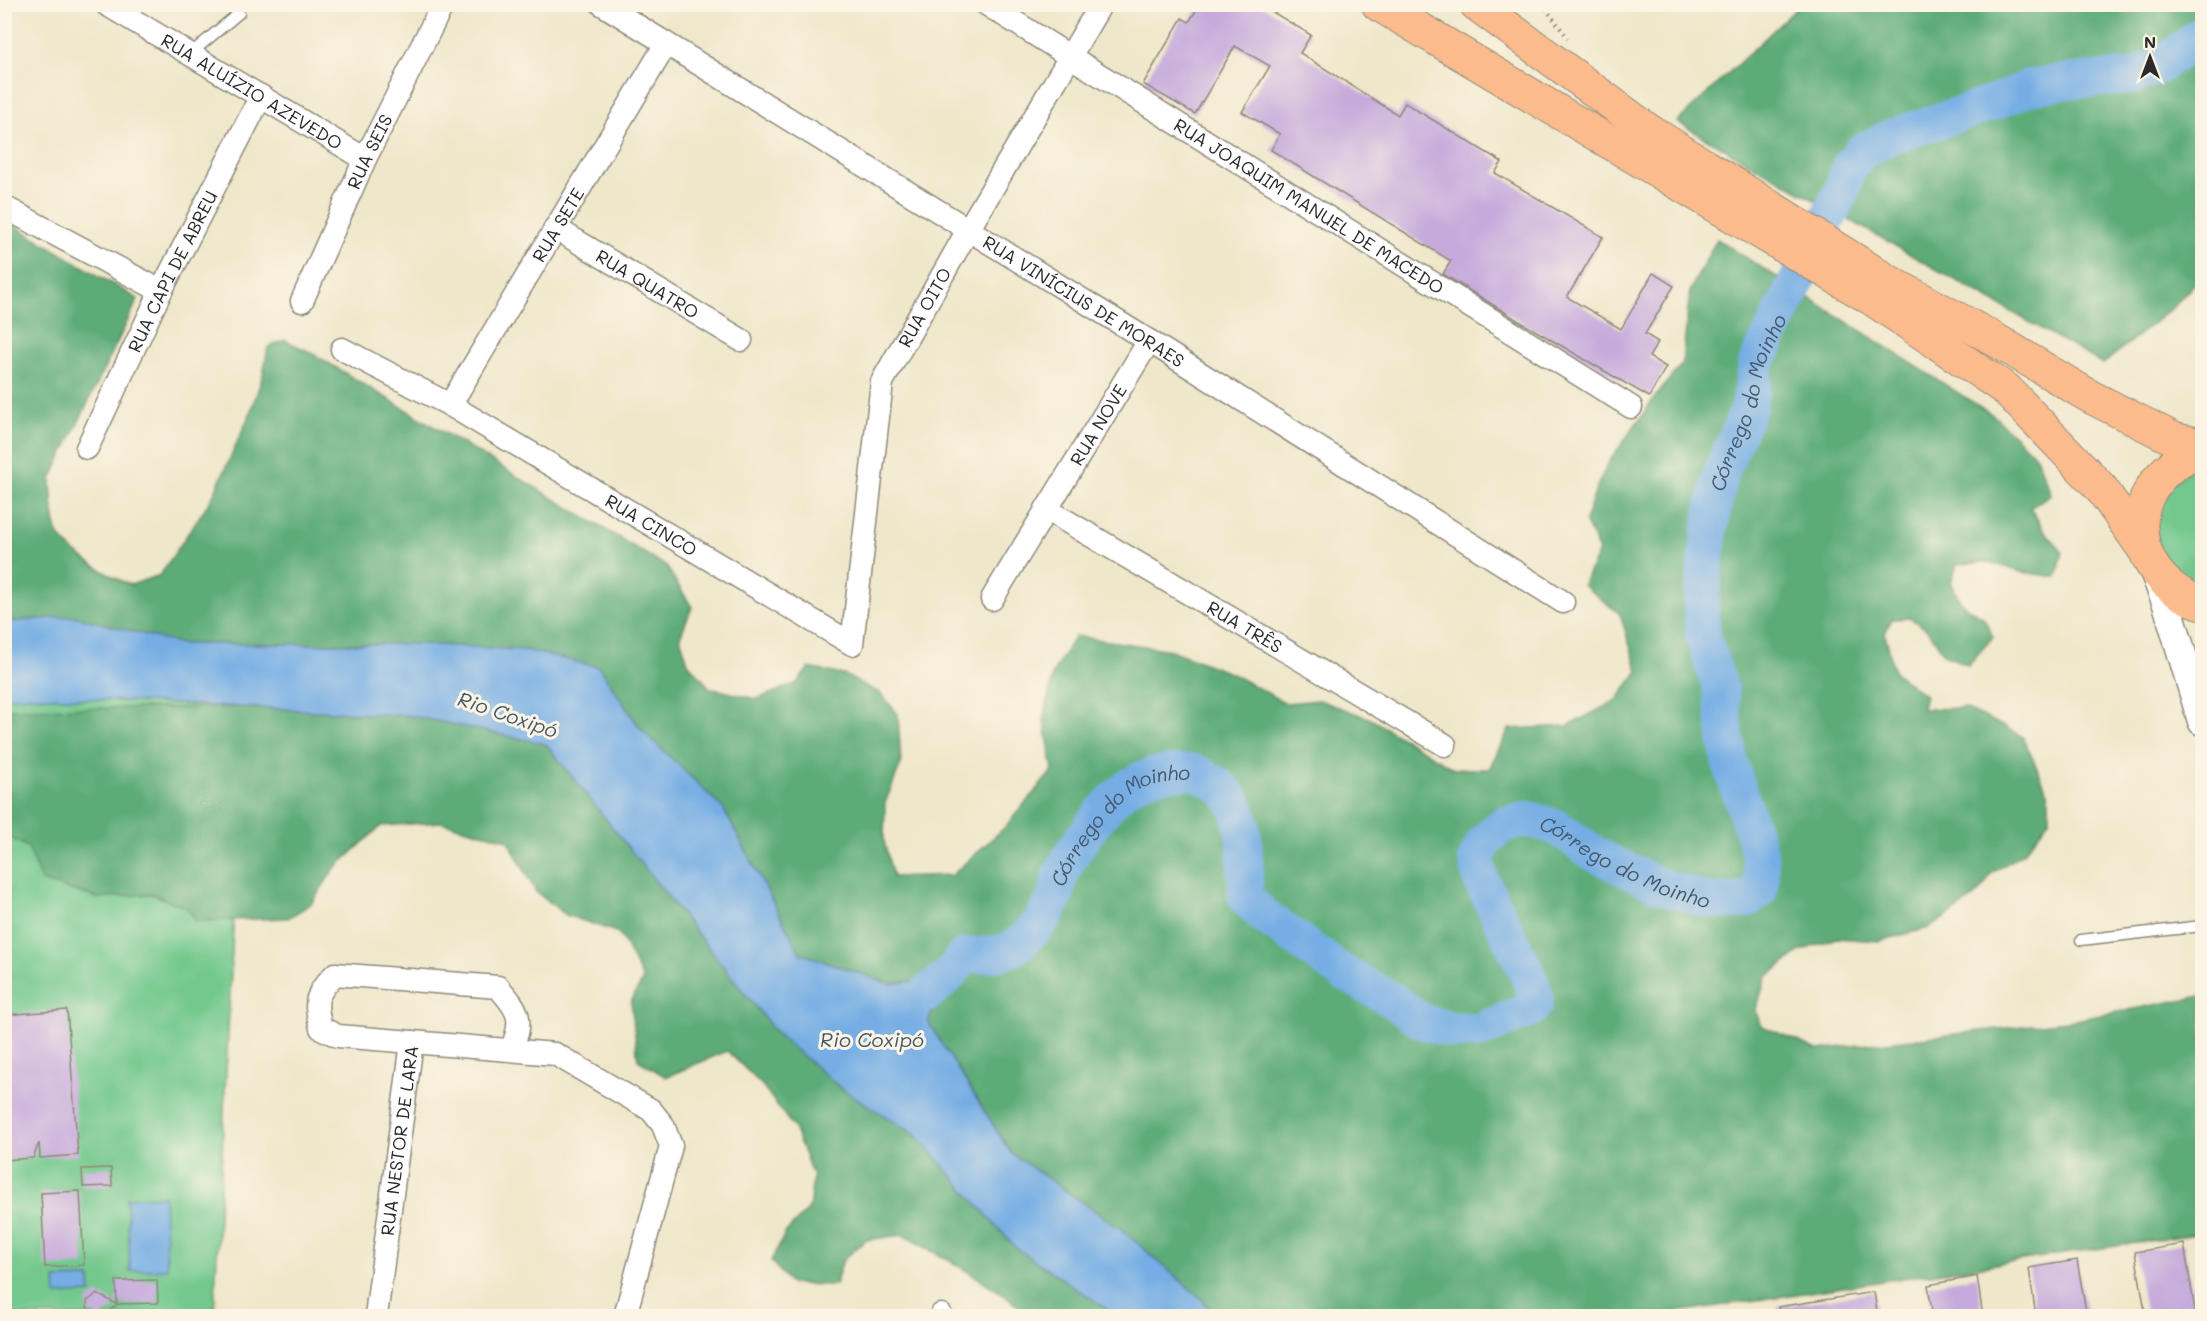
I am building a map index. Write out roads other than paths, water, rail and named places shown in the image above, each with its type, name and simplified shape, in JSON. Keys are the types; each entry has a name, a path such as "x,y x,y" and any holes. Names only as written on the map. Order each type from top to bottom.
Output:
{"main road":[{"path":"1378,4 1729,197 1880,290 2007,390 2101,488 2170,589 2202,603"},
{"path":"1476,4 1648,130 1729,197"},
{"path":"1880,290 1989,336 2089,396 2176,440 2202,445"},
{"path":"2149,560 2140,525 2145,501 2157,480 2175,463 2202,452"}],"street":[{"name":"RUA ALUÍZIO AZEVEDO","path":"106,4 365,159"},
{"name":"RUA SEIS","path":"302,301 365,159 443,4"},
{"name":"RUA VINÍCIUS DE MORAES","path":"602,4 1149,341 1563,602"},
{"name":"RUA JOAQUIM MANUEL DE MACEDO","path":"986,4 1631,407"},
{"name":"RUA OITO","path":"852,644 882,382 1101,4"},
{"name":"RUA SETE","path":"450,405 666,44"},
{"name":"RUA CAPI DE ABREU","path":"87,448 161,291 261,96"},
{"path":"4,207 161,291"},
{"name":"RUA QUATRO","path":"555,228 741,340"},
{"name":"RUA NOVE","path":"992,599 1149,341"},
{"name":"RUA CINCO","path":"342,349 450,405 852,644"},
{"name":"RUA TRÊS","path":"1046,509 1445,745"},
{"path":"2149,560 2188,657 2202,721"},
{"path":"2188,657 2202,611"},
{"path":"412,1042 338,1036 321,1028 316,1008 320,989 335,974 498,987 510,1000 520,1029 511,1050"},
{"name":"RUA NESTOR DE LARA","path":"376,1317 412,1042 555,1054 651,1110 663,1125 671,1146 625,1317"}],"lane":[{"path":"190,54 239,13"},
{"path":"2081,940 2202,926"}],"water":[{"name":"Rio Coxipó","path":"74,616 181,644 421,644 525,650 599,667 640,728 723,808 800,953 890,984 947,977 928,1022 1011,1153 1121,1229 1202,1299 1213,1316 1118,1316 1016,1248 917,1136 842,1089 778,1035 546,744 413,716 28,696 5,698 5,622"},
{"path":"164,1196 167,1269 130,1271 127,1198"},
{"path":"90,1278 91,1293 56,1295 55,1279"}],"waterway":[{"name":"Córrego do Moinho","path":"908,1009 947,977 964,956 1006,951 1023,940 1040,923 1049,909 1056,895 1061,873 1095,821 1129,786 1164,773 1199,774 1224,789 1234,802 1243,832 1246,898 1262,914 1342,972 1394,1001 1421,1021 1454,1031 1479,1031 1529,1010 1535,1004 1535,993 1528,975 1481,880 1476,859 1484,842 1502,825 1529,819 1556,827 1595,854 1625,869 1663,887 1706,900 1747,900 1759,891 1760,855 1729,760 1720,688 1703,636 1701,602 1710,527 1720,475 1749,407 1756,364 1841,192 1849,167 1861,152 1890,137 1999,101 2029,87 2068,81 2132,77 2161,65 2202,34"}]}
